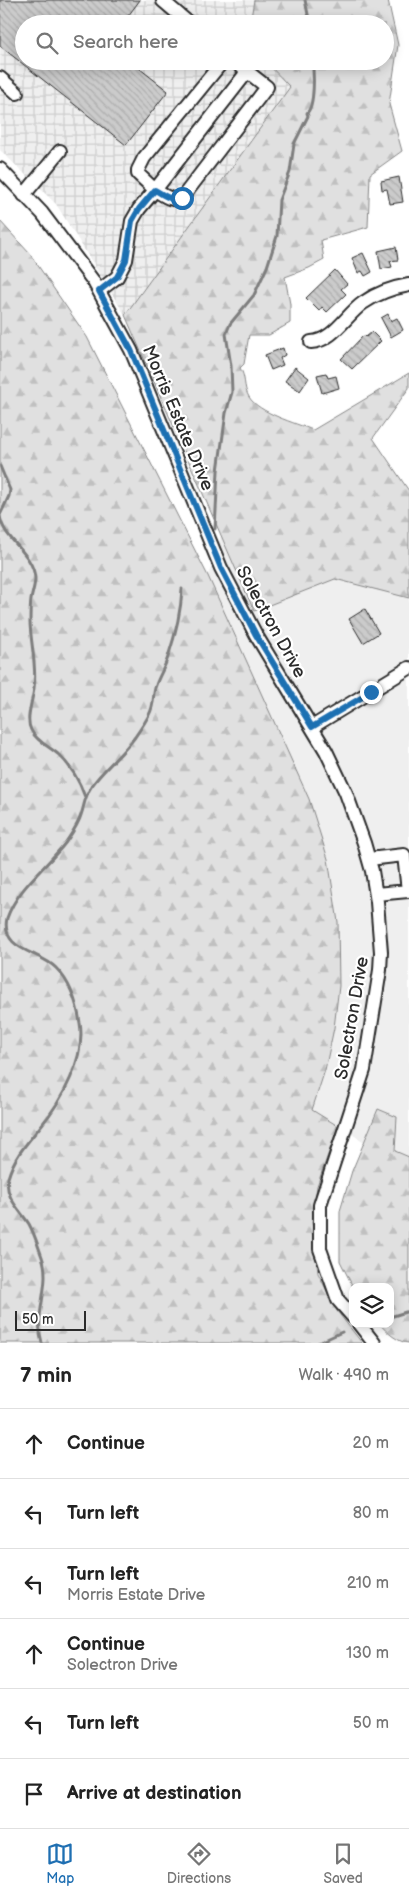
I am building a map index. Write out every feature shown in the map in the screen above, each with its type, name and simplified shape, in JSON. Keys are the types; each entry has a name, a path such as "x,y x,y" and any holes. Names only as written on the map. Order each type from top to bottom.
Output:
{"street":[{"path":"163,1 179,15"},
{"path":"216,70 144,158 138,170 138,174 155,190 169,199 176,200 182,198 267,87 245,70"},
{"path":"99,291 117,277 126,260 132,221 139,209 247,72"},
{"path":"0,78 17,93"},
{"path":"24,194 60,151"},
{"name":"Morris Estate Drive","path":"0,169 42,213 99,291 131,350 221,568"},
{"path":"311,342 323,339 329,335 361,304 375,295 389,288 409,285"},
{"name":"Solectron Drive","path":"221,568 256,635 326,751 346,792 368,859 376,894 380,929 380,970 364,1070 320,1205 320,1249 338,1300 349,1312"},
{"path":"312,727 409,668"},
{"path":"368,859 404,855 408,891 376,894"},
{"path":"362,1328 374,1343"}],"shaded area":[{"path":"0,0 254,0 252,15 15,15 15,70 274,70 290,87 125,315 56,204 0,150"},
{"path":"409,492 409,1169 312,1110 325,1070 334,1028 339,986 338,922 328,859 208,576 234,496"}],"green space":[{"path":"254,0 388,0 391,15 252,15"},
{"path":"394,27 398,45 389,104 402,151 370,174 368,227 321,240 324,260 285,277 290,304 290,323 269,335 249,335 244,364 240,368 247,393 254,403 269,413 313,430 409,373 409,388 373,438 409,491 409,598 335,579 254,611 125,315 290,87 274,70 394,70"},
{"path":"0,221 30,254 87,337 208,576 309,799 328,859 338,922 339,986 334,1028 325,1070 312,1110 338,1126 317,1186 312,1222 318,1273 337,1311 362,1343 0,1343"},
{"path":"378,1109 397,1117 395,1151 409,1157 409,1343 401,1341 384,1328 394,1328 394,1283 351,1283 340,1261 340,1211 352,1171"}],"building":[{"path":"0,0 140,0 129,15 15,15 15,58 0,46"},
{"path":"31,70 141,70 168,91 126,145"},
{"path":"399,177 403,202 390,204 387,189 382,190 381,181"},
{"path":"396,247 398,260 390,261 392,267 381,269 378,251"},
{"path":"363,253 372,272 365,276 362,271 358,273 352,258"},
{"path":"335,270 347,284 341,289 346,294 327,312 322,307 319,311 306,298"},
{"path":"388,314 391,321 397,318 403,330 391,337 381,318"},
{"path":"372,332 381,341 352,369 341,359 364,335 366,337"},
{"path":"283,348 285,355 280,358 283,365 271,370 265,355"},
{"path":"295,367 309,378 300,391 285,381"},
{"path":"326,373 328,378 336,376 339,388 322,393 317,375"},
{"path":"365,609 379,633 363,643 349,619"}],"waterway":[{"path":"305,0 308,15"},
{"path":"215,529 218,471 226,413 232,392 231,366 226,334 230,324 254,295 267,267 277,236 279,200 290,172 294,144 308,116 307,113 313,96 312,70"},
{"path":"0,466 10,490 0,515"},
{"path":"0,516 6,532 29,561 35,578 30,620 35,680 29,726 36,737 68,764 78,779 85,797"},
{"path":"42,1343 40,1322 45,1267 31,1228 14,1203 7,1185 17,1157 64,1092 76,1064 81,1036 80,1023 75,1001 66,980 49,962 15,944 9,937 6,929 7,918 25,887 66,842 77,826 91,787 130,744 149,715 153,704 155,688 167,661 175,632 182,589"},
{"path":"394,1316 409,1311"},
{"path":"318,1343 342,1332"}],"route":[{"path":"182,198 176,200 169,199 155,190 139,209 132,221 126,260 117,277 99,291 131,350 221,568 237,601 312,727 371,692"}]}
